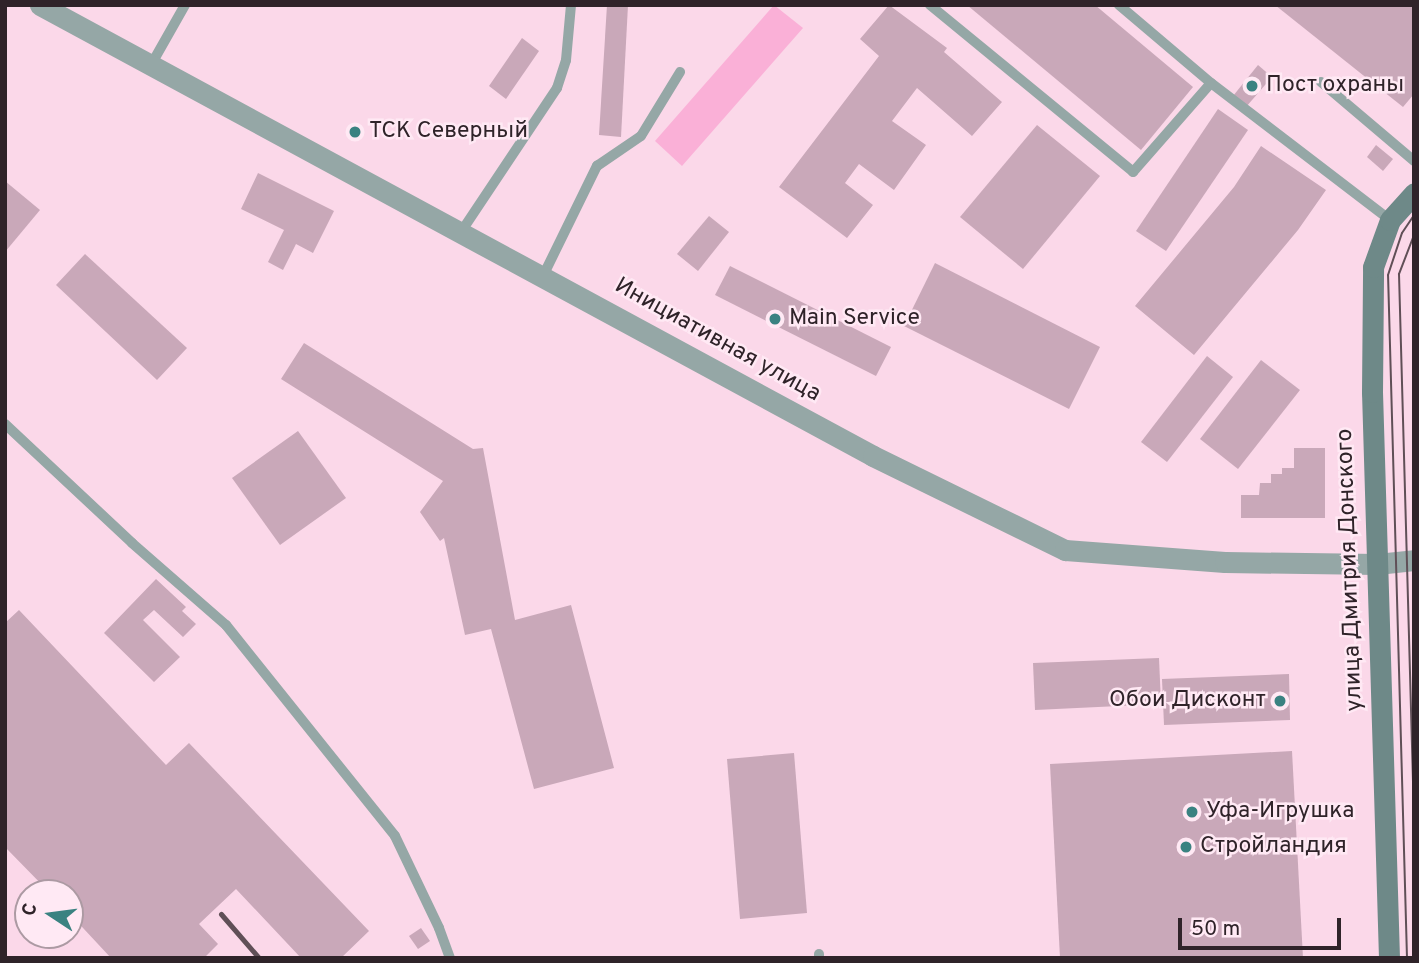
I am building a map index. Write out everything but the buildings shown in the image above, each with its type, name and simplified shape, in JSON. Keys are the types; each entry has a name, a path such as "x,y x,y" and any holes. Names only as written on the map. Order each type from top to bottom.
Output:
{"street":[{"name":"Инициативная улица","path":"40,5 873,456 1065,550 1225,562 1377,564 1414,560"},
{"name":"улица Дмитрия Донского","path":"1389,958 1372,392 1373,267 1390,220 1414,193"}],"lane":[{"path":"151,65 186,5"},
{"path":"461,232 557,88 566,60 571,5"},
{"path":"930,5 1133,172 1211,83"},
{"path":"1119,5 1211,83 1390,220"},
{"path":"543,276 597,166 641,136 680,72"},
{"path":"1321,82 1414,161"},
{"path":"5,424 132,543 226,625 396,836 450,958"}],"shaded area":[{"path":"774,5 803,28 682,166 655,141"}],"tram line":[{"path":"1407,958 1388,275 1402,233 1414,215"},
{"path":"1414,235 1399,274 1414,819"}],"railway":[{"path":"221,914 259,958"}],"place":[{"name":"Пост охраны","path":"1252,86"},
{"name":"ТСК Северный","path":"355,132"},
{"name":"Main Service","path":"775,319"},
{"name":"Обои Дисконт","path":"1280,701"},
{"name":"Уфа-Игрушка","path":"1192,812"},
{"name":"Стройландия","path":"1186,847"}]}
